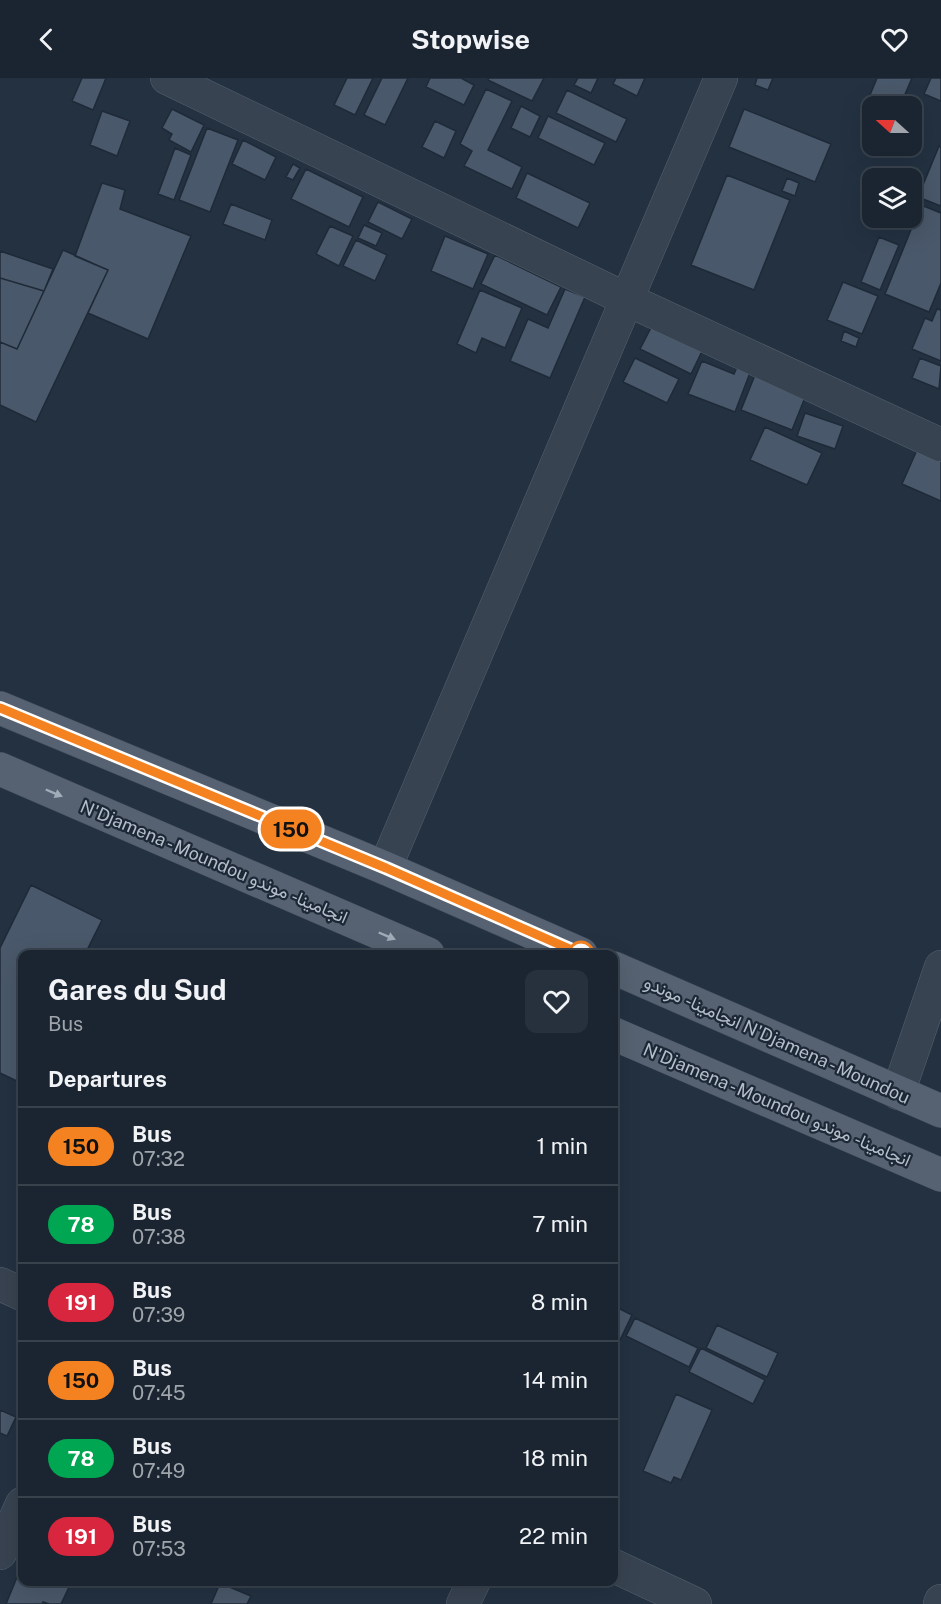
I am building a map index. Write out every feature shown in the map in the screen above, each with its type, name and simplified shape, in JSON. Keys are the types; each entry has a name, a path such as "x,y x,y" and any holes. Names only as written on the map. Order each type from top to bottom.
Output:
{"main road":[{"path":"0,708 386,868 572,950"},
{"name":"N'Djamena - Moundou انجامينا - موندو","path":"0,770 419,950"},
{"name":"انجامينا - موندو N'Djamena - Moundou","path":"618,970 941,1111"},
{"name":"N'Djamena - Moundou انجامينا - موندو","path":"618,1036 941,1176"}],"street":[{"path":"166,78 628,300 941,445"},
{"path":"386,868 722,78"},
{"path":"898,1093 941,967"},
{"path":"0,1284 18,1292"},
{"path":"0,1553 18,1513"},
{"path":"618,1568 695,1604"},
{"path":"464,1604 472,1586"}],"building":[{"path":"82,78 106,78 93,110 72,101"},
{"path":"347,78 373,78 355,115 334,105"},
{"path":"382,78 408,78 385,125 364,115"},
{"path":"430,78 461,78 474,85 464,105 426,87"},
{"path":"489,78 544,78 532,101 488,80"},
{"path":"578,78 598,78 591,93 574,85"},
{"path":"616,78 645,78 637,96 613,84"},
{"path":"757,78 773,78 768,90 755,85"},
{"path":"877,78 912,78 904,96 870,95"},
{"path":"931,78 941,78 941,101 924,94"},
{"path":"486,89 512,101 488,150 522,167 512,189 464,166 472,151 460,144"},
{"path":"567,90 627,119 616,142 556,113"},
{"path":"521,106 540,116 530,137 511,128"},
{"path":"172,109 204,125 191,152 169,140 172,134 162,128"},
{"path":"744,109 831,144 815,182 729,147"},
{"path":"102,111 130,121 117,156 90,145"},
{"path":"548,116 605,143 594,165 538,138"},
{"path":"435,121 456,131 444,158 422,147"},
{"path":"207,128 238,140 210,212 179,200"},
{"path":"243,140 276,157 265,180 232,164"},
{"path":"939,146 941,147 941,206 922,199 922,187"},
{"path":"175,148 191,155 174,200 158,194"},
{"path":"293,164 300,168 293,180 286,177"},
{"path":"306,169 363,197 349,227 291,199"},
{"path":"527,173 590,203 578,228 516,198"},
{"path":"727,175 790,200 754,290 691,265"},
{"path":"787,178 799,183 795,196 782,191"},
{"path":"102,183 125,190 120,209 191,236 148,339 88,313 108,270 75,256"},
{"path":"378,202 412,219 402,239 368,222"},
{"path":"231,204 272,220 265,240 223,224"},
{"path":"922,205 941,213 941,283 929,312 885,294 912,228 922,228"},
{"path":"364,225 382,233 376,246 358,238"},
{"path":"330,226 353,236 339,266 316,254"},
{"path":"445,236 488,254 473,289 431,271"},
{"path":"879,237 899,245 880,290 861,282"},
{"path":"356,240 387,255 375,281 343,266"},
{"path":"63,250 108,270 36,422 0,405 0,342 17,349"},
{"path":"0,251 53,269 44,291 0,278"},
{"path":"495,255 561,287 547,315 481,284"},
{"path":"0,278 44,291 17,349 0,342"},
{"path":"843,282 878,296 862,334 827,320"},
{"path":"565,289 585,297 550,378 510,361 528,319 548,328"},
{"path":"480,290 522,308 505,348 482,338 476,353 457,344"},
{"path":"937,309 941,310 941,361 912,349 925,318 932,321"},
{"path":"655,320 705,345 691,374 640,349"},
{"path":"844,331 859,338 856,347 841,341"},
{"path":"635,358 679,379 667,403 623,382"},
{"path":"920,358 941,366 939,389 912,378"},
{"path":"740,360 753,365 735,412 688,394 702,361 734,374"},
{"path":"757,370 808,390 792,430 741,410"},
{"path":"805,413 843,426 835,449 797,436"},
{"path":"765,427 822,453 807,485 750,460"},
{"path":"920,443 941,453 941,501 902,484"},
{"path":"31,885 102,920 87,950 18,950 18,1082 0,1073 0,948"},
{"path":"618,1308 632,1315 620,1340 618,1339"},
{"path":"635,1318 698,1348 689,1367 626,1336"},
{"path":"717,1325 778,1353 767,1377 706,1348"},
{"path":"701,1348 765,1380 753,1404 689,1372"},
{"path":"676,1394 712,1410 681,1480 674,1477 671,1483 643,1471"},
{"path":"0,1410 16,1417 7,1436 0,1433"},
{"path":"18,1575 18,1586 70,1586 61,1604 43,1602 42,1604 6,1604"},
{"path":"219,1586 227,1586 251,1596 247,1604 211,1604"}],"bus line":[{"name":"150","path":"0,708 386,868 572,950"}]}
